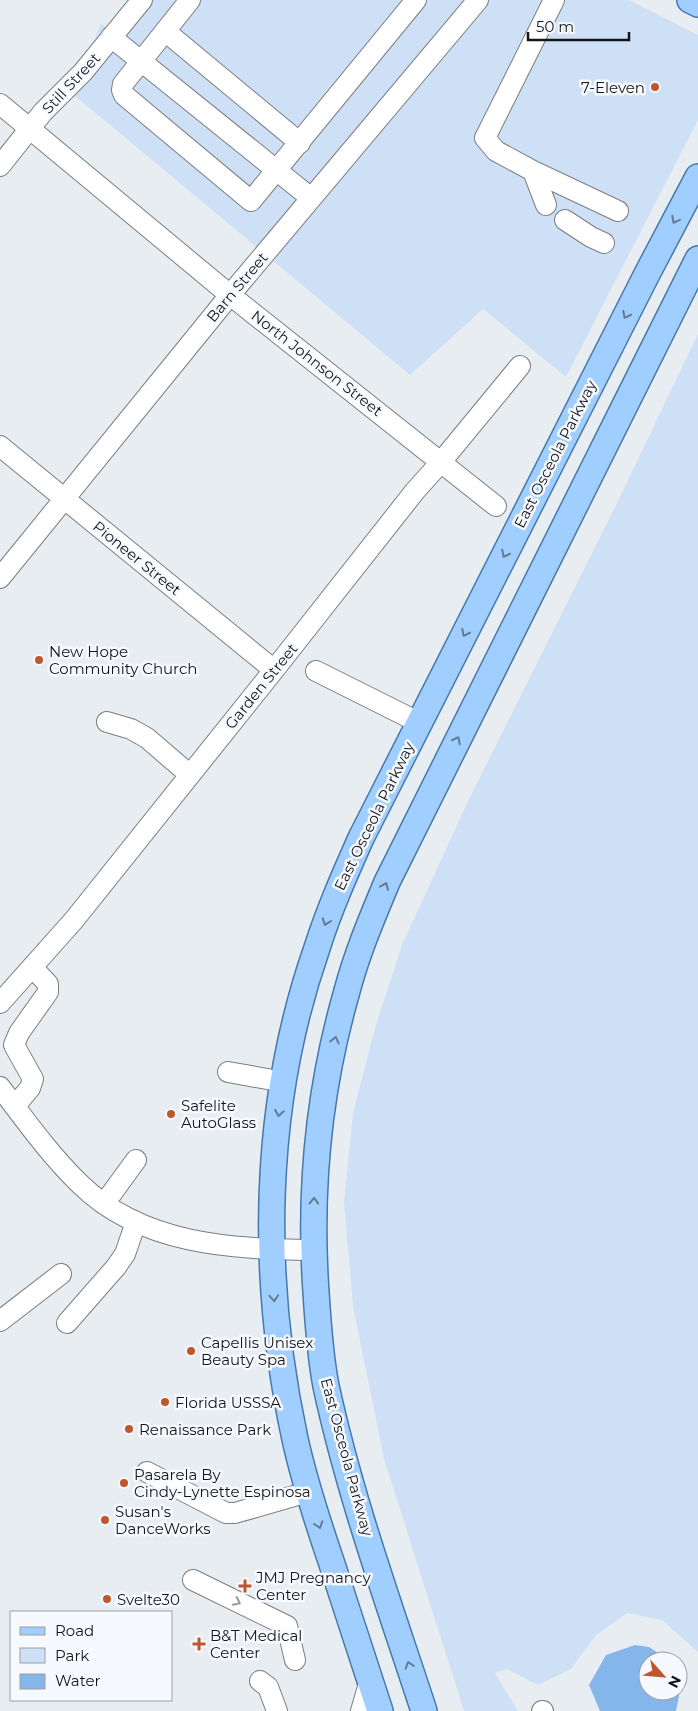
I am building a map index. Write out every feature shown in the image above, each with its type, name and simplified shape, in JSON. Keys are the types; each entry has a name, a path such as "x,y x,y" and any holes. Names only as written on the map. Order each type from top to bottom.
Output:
{"main road":[{"path":"690,0 698,4"},
{"name":"East Osceola Parkway","path":"380,1711 308,1492 295,1440 282,1369 271,1249 272,1179 277,1128 293,1034 316,949 360,838 698,176"},
{"name":"East Osceola Parkway","path":"424,1711 352,1489 329,1395 319,1342 313,1250 315,1174 333,1045 347,990 364,936 386,882 698,259"}],"street":[{"name":"Still Street","path":"0,166 43,112 83,72 142,0"},
{"path":"190,0 122,84 122,90 124,95 251,202 416,0"},
{"name":"Barn Street","path":"0,578 230,295 478,0"},
{"path":"554,0 485,138 496,151 533,171 618,211"},
{"path":"165,31 300,143"},
{"path":"111,37 311,198"},
{"name":"North Johnson Street","path":"0,104 230,295 496,506"},
{"path":"533,171 546,205"},
{"path":"565,220 604,243"},
{"name":"Garden Street","path":"0,1003 74,920 415,491 520,366"},
{"name":"Pioneer Street","path":"0,446 274,670"},
{"path":"316,671 420,723"},
{"path":"107,722 131,729 147,738 190,775"},
{"path":"14,1106 30,1088 33,1079 14,1045 19,1033 48,992 48,984 32,967"},
{"path":"228,1072 284,1082"},
{"path":"0,1087 56,1159 81,1186 104,1204 136,1222 152,1230 193,1241 271,1249 313,1250"},
{"path":"104,1204 136,1160"},
{"path":"67,1323 116,1268 125,1254 136,1222"},
{"path":"0,1321 61,1274"},
{"path":"147,1472 226,1513 308,1492"},
{"path":"193,1580 286,1626 295,1660"},
{"path":"361,1711 370,1680"},
{"path":"260,1681 268,1687 277,1711"}],"green space":[{"path":"127,0 468,0 259,249 74,95 101,23 106,27"},
{"path":"488,0 629,0 698,35 698,120 566,377 483,309 410,375 271,259"},
{"path":"698,334 698,1652 662,1620 627,1613 595,1636 571,1669 538,1685 507,1669 495,1673 518,1711 464,1711 384,1459 353,1306 344,1202 353,1113 375,1028 402,945 469,799 616,505"}],"water":[{"path":"635,1645 649,1647 655,1651 638,1651 638,1701 678,1701 676,1711 600,1711 589,1685 606,1655"}],"place":[{"name":"7-Eleven","path":"655,87"},
{"name":"New Hope Community Church","path":"39,660"},
{"name":"Safelite AutoGlass","path":"171,1114"},
{"name":"Capellis Unisex Beauty Spa","path":"191,1351"},
{"name":"Florida USSSA","path":"165,1402"},
{"name":"Renaissance Park","path":"129,1429"},
{"name":"Pasarela By Cindy-Lynette Espinosa","path":"124,1483"},
{"name":"Susan's DanceWorks","path":"105,1520"},
{"name":"JMJ Pregnancy Center","path":"245,1586"},
{"name":"Svelte30","path":"107,1599"},
{"name":"B&T Medical Center","path":"199,1644"}]}
